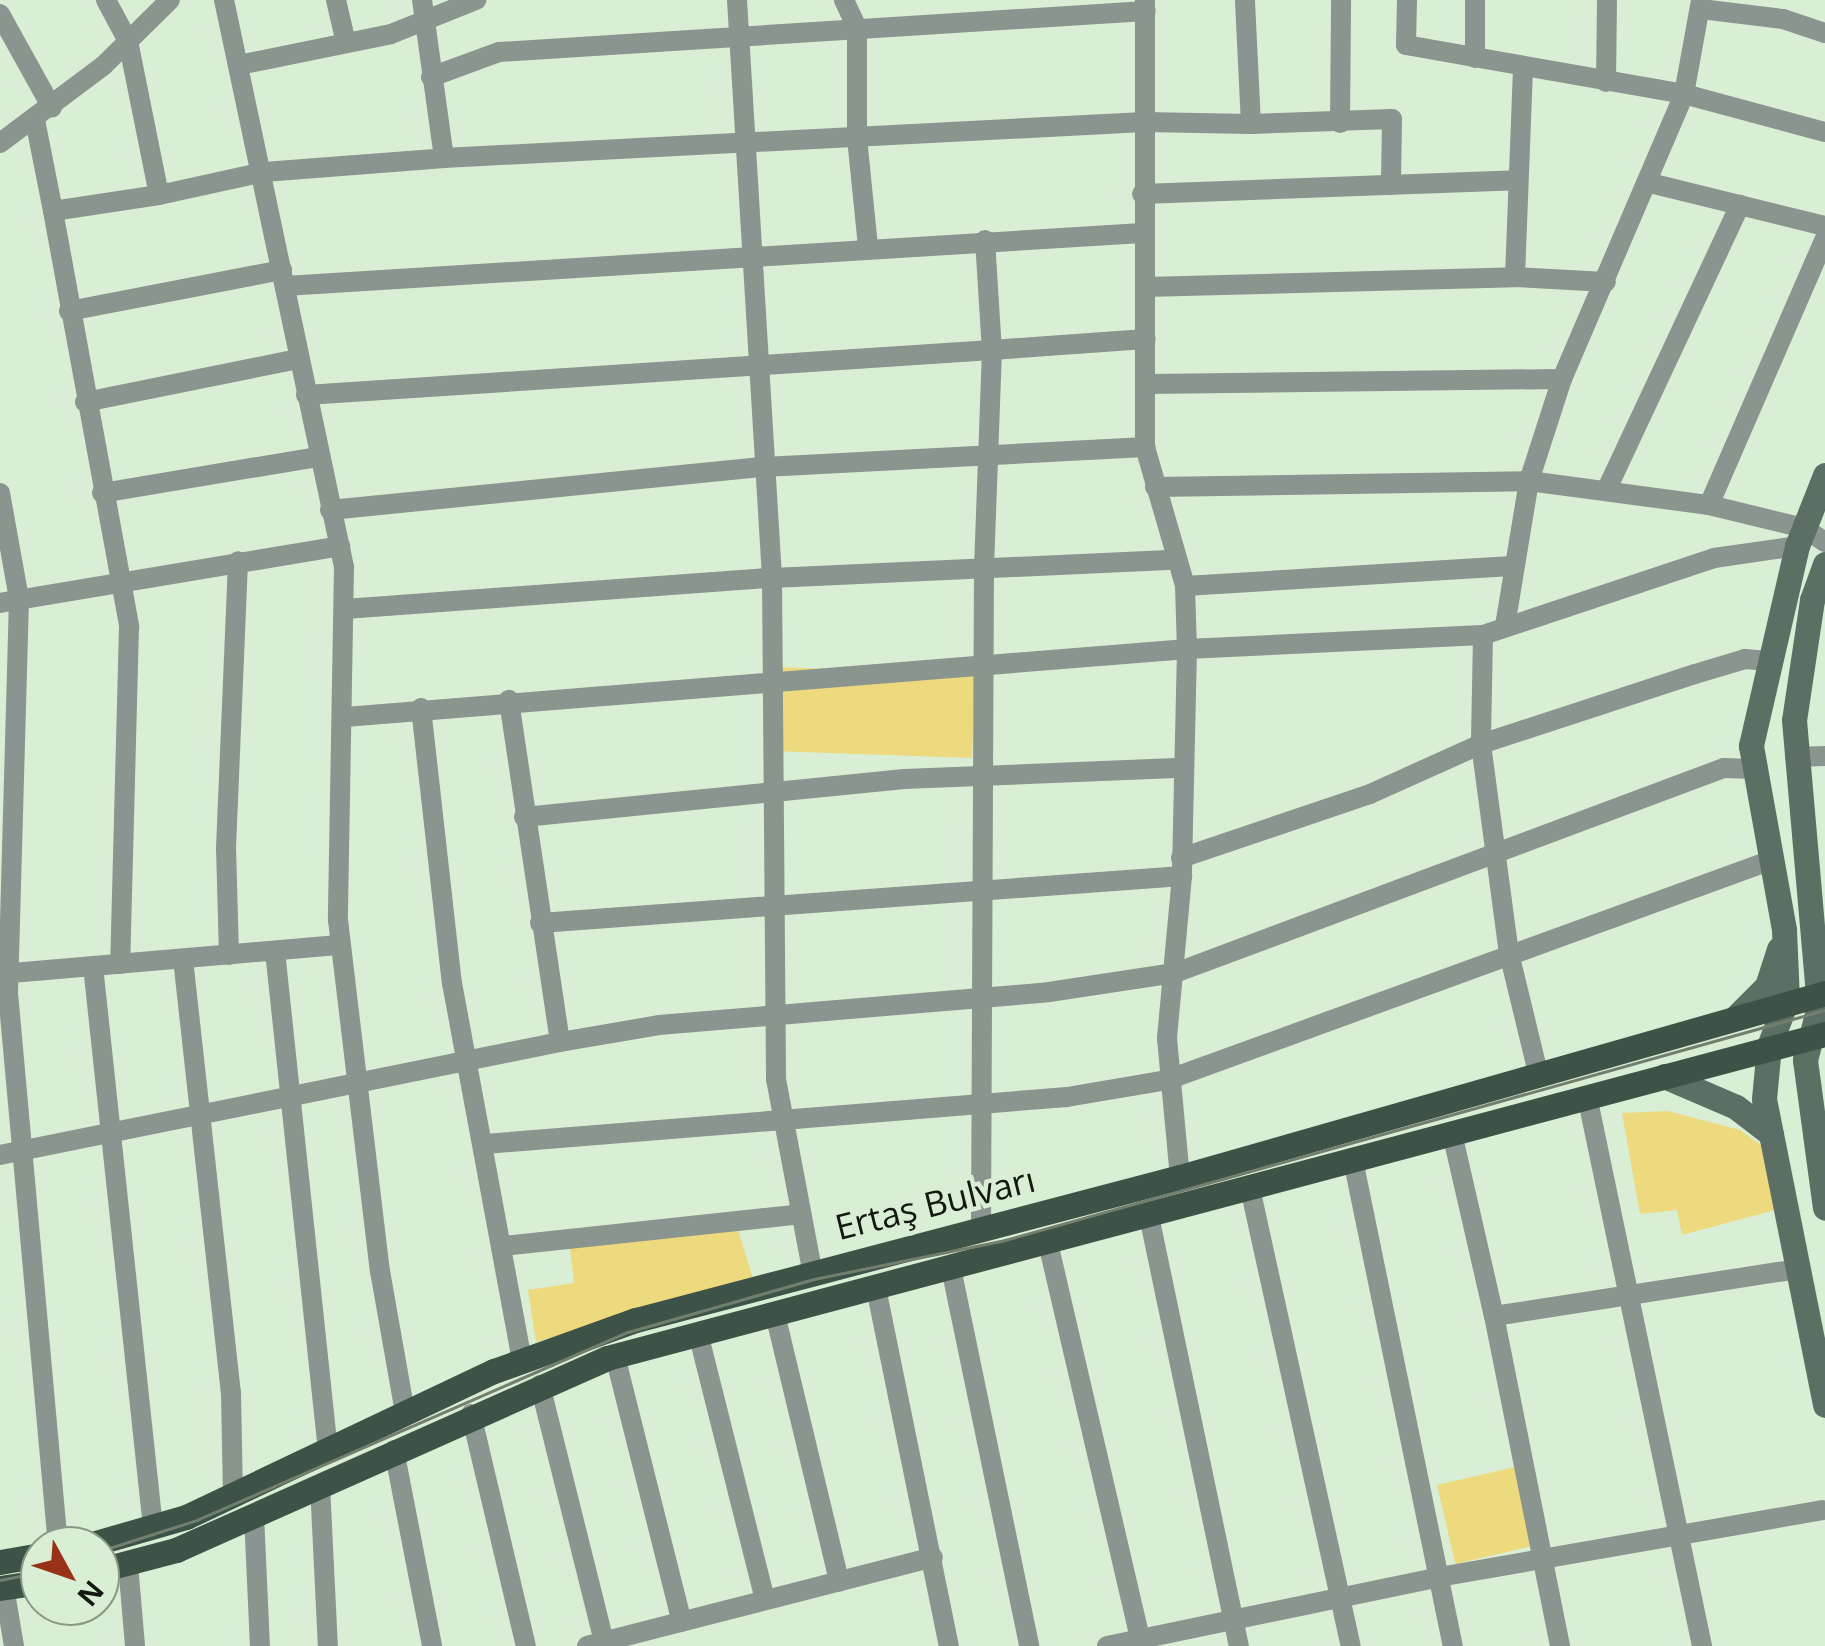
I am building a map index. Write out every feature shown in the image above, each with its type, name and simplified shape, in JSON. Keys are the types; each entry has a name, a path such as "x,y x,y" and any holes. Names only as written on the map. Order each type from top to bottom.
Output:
{"main road":[{"path":"1825,474 1809,539 1768,662 1752,769 1784,930 1787,999 1769,1046 1764,1099 1825,1405"},
{"path":"1825,564 1814,655 1795,758 1814,861 1814,921 1822,994 1817,1036 1805,1060 1820,1134 1825,1208"},
{"path":"1814,921 1825,945"},
{"path":"1738,1016 1767,986 1784,930"},
{"name":"Ertaş Bulvarı","path":"120,1536 233,1496 522,1359 812,1270 1180,1177 1539,1076 1787,999 1822,994"},
{"name":"Ertaş Bulvarı","path":"120,1566 254,1516 471,1414 615,1356 1817,1036"},
{"path":"1664,1076 1736,1107 1771,1134"}],"street":[{"path":"106,0 128,42 158,195"},
{"path":"0,142 43,114 128,42 170,0"},
{"path":"224,0 264,172 318,456 340,546 344,609 340,946 405,1412"},
{"path":"336,0 346,43"},
{"path":"239,64 346,43 424,10 476,0"},
{"path":"737,0 772,578 774,1016 784,1122 812,1270"},
{"path":"844,0 857,28 857,138 868,246"},
{"path":"1245,0 1251,124"},
{"path":"1340,123 1341,0"},
{"path":"1407,0 1406,45 1523,69 1684,94 1825,132"},
{"path":"1475,0 1475,58"},
{"path":"1606,82 1607,0"},
{"path":"1505,626 1510,566 1529,480 1562,380 1650,183 1684,94 1700,4 1786,9 1825,33"},
{"path":"432,76 499,52 857,28 987,10 1145,6 1145,447 1174,560 1185,586 1187,649 1182,867 1167,1080 1180,1177"},
{"path":"424,10 444,158"},
{"path":"0,14 43,114 69,312 129,627 120,964"},
{"path":"1515,277 1523,69"},
{"path":"53,211 158,195 264,172 444,158 1144,122 1392,120 1391,185"},
{"path":"1142,194 1517,180"},
{"path":"1650,183 1825,226"},
{"path":"1606,491 1740,205"},
{"path":"69,312 284,278 605,262 752,260 868,246 1142,233"},
{"path":"1709,504 1825,238"},
{"path":"981,1226 984,566 992,350 985,240"},
{"path":"1145,286 1515,277 1606,282"},
{"path":"306,394 1146,339"},
{"path":"85,402 299,359"},
{"path":"1147,384 1562,380"},
{"path":"330,510 764,467 870,466 988,454 1145,447"},
{"path":"102,493 318,456"},
{"path":"1155,487 1529,480 1709,504 1809,539"},
{"path":"0,493 10,601 4,974 56,1526"},
{"path":"344,717 509,700 985,668 1187,649 1484,635 1714,558 1809,539"},
{"path":"10,601 118,579 340,546"},
{"path":"229,955 226,848 238,560"},
{"path":"344,609 772,578 1174,560"},
{"path":"1185,586 1510,566"},
{"path":"1484,635 1481,744 1509,952 1539,1076"},
{"path":"540,923 984,888 1182,867 1370,794 1481,744 1695,674 1745,660 1768,662"},
{"path":"509,700 560,1042"},
{"path":"422,708 466,1059 485,1144 522,1359"},
{"path":"1795,758 1825,756"},
{"path":"524,817 772,796 904,779 1182,768"},
{"path":"0,1155 110,1138 202,1112 560,1042 1175,974 1495,849 1724,768 1752,769"},
{"path":"485,1144 982,1105 1167,1080 1769,860"},
{"path":"4,974 340,946"},
{"path":"274,951 328,1451"},
{"path":"183,959 231,1393 233,1496"},
{"path":"94,966 153,1527"},
{"path":"1587,1096 1632,1292 1702,1646"},
{"path":"1452,1132 1494,1316 1560,1646"},
{"path":"1353,1160 1454,1646"},
{"path":"1250,1188 1351,1646"},
{"path":"502,1246 802,1214"},
{"path":"1149,1216 1239,1646"},
{"path":"1048,1243 1141,1642"},
{"path":"950,1268 1028,1646"},
{"path":"1494,1316 1632,1292 1797,1270"},
{"path":"876,1288 949,1646"},
{"path":"775,1314 839,1581"},
{"path":"698,1333 765,1600"},
{"path":"615,1356 682,1622"},
{"path":"540,1385 596,1644 933,1557"},
{"path":"471,1414 526,1646"},
{"path":"394,1450 432,1646"},
{"path":"320,1485 328,1646"},
{"path":"1107,1646 1141,1642 1439,1577 1822,1510"},
{"path":"254,1516 260,1646"},
{"path":"128,1564 136,1646"},
{"path":"1,1579 14,1646"}],"shaded area":[{"path":"782,667 975,674 972,758 779,751"},
{"path":"1668,1111 1740,1130 1762,1146 1775,1210 1682,1235 1677,1210 1640,1214 1622,1113"},
{"path":"736,1224 753,1278 536,1342 528,1290 574,1283 570,1248"},
{"path":"1515,1467 1533,1546 1455,1564 1437,1485"}],"tram line":[{"path":"120,1545 197,1520 628,1332 814,1279 1005,1240 1825,1010"},
{"path":"0,1580 20,1576"}]}
